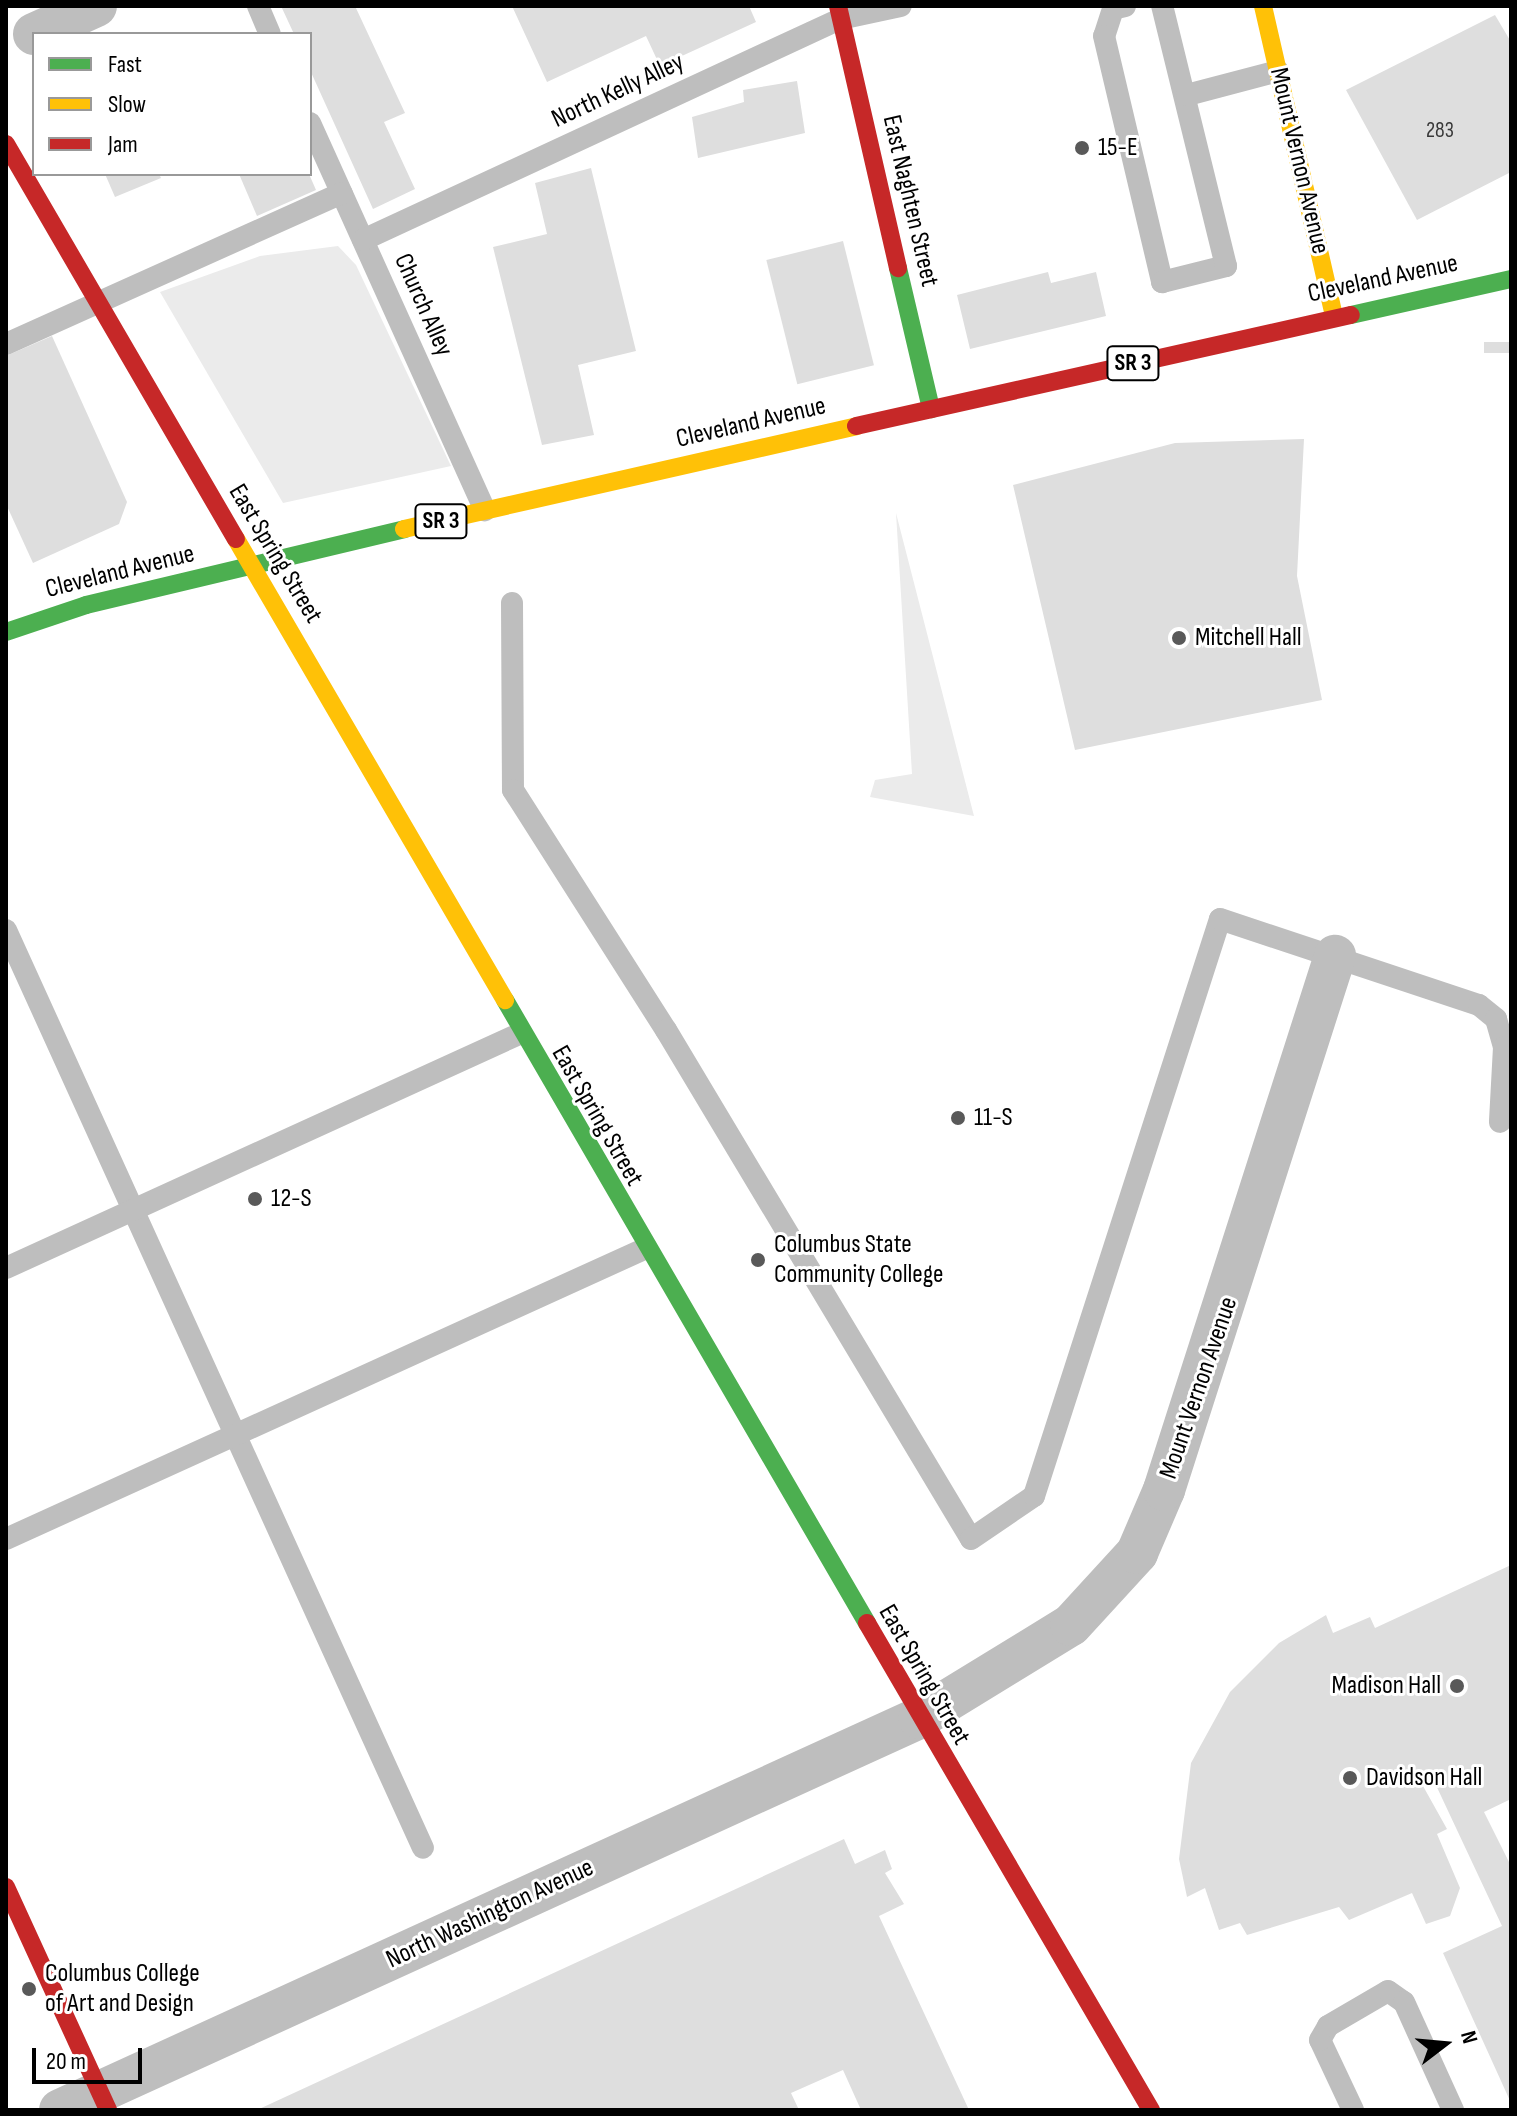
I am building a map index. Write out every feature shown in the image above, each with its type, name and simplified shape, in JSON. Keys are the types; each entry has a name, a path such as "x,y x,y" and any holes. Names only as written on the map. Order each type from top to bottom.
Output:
{"main road":[{"name":"Mount Vernon Avenue","path":"1263,6 1334,316"},
{"name":"East Naghten Street","path":"839,12 931,409"},
{"name":"East Spring Street","path":"6,144 644,1249 1151,2110"},
{"name":"Cleveland Avenue","path":"6,632 251,566 485,510 1334,316 1511,279"},
{"path":"6,1887 104,2101"}],"street":[{"path":"38,32 96,6"},
{"path":"6,47 32,35"},
{"name":"Mount Vernon Avenue","path":"919,1718 1071,1625 1137,1553 1236,1279 1335,956"},
{"name":"North Washington Avenue","path":"60,2110 104,2101 919,1718"}],"lane":[{"path":"258,6 269,32"},
{"name":"North Kelly Alley","path":"363,240 839,12 901,6"},
{"path":"1125,6 1113,9 1104,36 1162,282 1226,266 1187,95 1162,6"},
{"path":"1187,95 1278,71"},
{"name":"Church Alley","path":"312,127 485,510"},
{"path":"6,344 342,193"},
{"path":"512,603 513,790 666,1030 971,1539 1034,1496 1220,919 1479,1005 1496,1019 1504,1047 1500,1122"},
{"path":"6,930 423,1848"},
{"path":"6,1268 519,1034"},
{"path":"6,1539 644,1249"},
{"path":"1353,2110 1320,2040 1328,2026 1388,1991 1404,2002 1453,2110"}],"shaded area":[{"path":"338,246 356,265 451,466 283,503 160,292 260,256"},
{"path":"896,513 974,816 870,797 875,780 912,774"}],"building":[{"path":"281,6 355,6 405,113 384,122 415,189 373,209 312,74 312,32 293,32"},
{"path":"512,6 749,6 756,22 660,66 646,36 547,82"},
{"path":"1495,15 1511,42 1511,172 1417,220 1346,90"},
{"path":"797,81 805,133 698,158 692,117 744,102 743,90"},
{"path":"591,168 636,351 578,365 594,435 542,445 493,247 547,234 535,183"},
{"path":"106,176 161,178 115,197"},
{"path":"240,176 310,176 316,190 257,216"},
{"path":"843,241 874,365 797,384 766,260"},
{"path":"1048,272 1051,283 1096,272 1106,316 970,349 957,295"},
{"path":"52,336 127,502 119,524 33,563 6,504 6,356"},
{"path":"1484,342 1511,342 1511,353 1484,353"},
{"name":"Mitchell Hall","path":"1304,439 1297,576 1322,700 1075,750 1013,485 1175,443"},
{"name":"Davidson Hall","path":"1511,1565 1511,1799 1484,1812 1511,1866 1511,2103 1443,1953 1502,1926 1434,1781 1423,1786 1447,1829 1437,1834 1460,1888 1450,1916 1426,1924 1412,1893 1349,1920 1339,1907 1247,1935 1240,1923 1219,1930 1205,1888 1187,1897 1179,1859 1191,1763 1230,1692 1279,1643 1326,1615 1333,1633 1370,1617 1375,1628"},
{"path":"844,1839 855,1864 885,1850 892,1869 885,1873 904,1904 879,1916 969,2110 861,2110 843,2070 791,2093 799,2110 257,2110"}],"traffic: fast":[{"path":"898,268 931,409"},
{"path":"1351,315 1511,279"},
{"path":"6,632 86,605 404,529"},
{"path":"505,1000 867,1623"}],"traffic: slow":[{"path":"1263,6 1334,316"},
{"path":"404,529 856,426"},
{"path":"236,539 505,1000"}],"traffic: jam":[{"path":"838,6 898,268"},
{"path":"6,144 236,539"},
{"path":"856,426 1351,315"},
{"path":"867,1623 1151,2110"},
{"path":"6,1887 108,2110"}],"place":[{"name":"15-E","path":"1082,148"},
{"name":"Mitchell Hall","path":"1179,638"},
{"name":"11-S","path":"958,1118"},
{"name":"12-S","path":"255,1199"},
{"name":"Columbus State Community College","path":"758,1260"},
{"name":"Madison Hall","path":"1457,1686"},
{"name":"Davidson Hall","path":"1350,1778"},
{"name":"Columbus College of Art and Design","path":"29,1989"}]}
